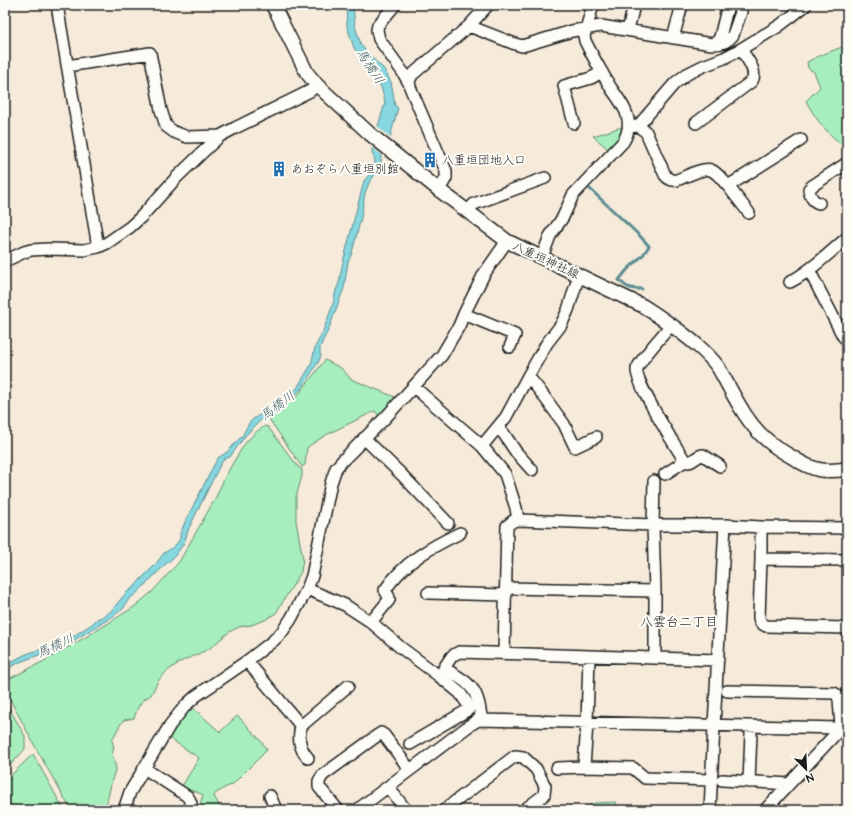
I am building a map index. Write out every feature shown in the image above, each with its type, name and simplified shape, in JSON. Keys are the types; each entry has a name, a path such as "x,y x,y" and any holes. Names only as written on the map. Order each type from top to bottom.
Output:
{"main road":[{"name":"八重垣神社線","path":"272,5 307,73 317,85 392,153 438,190 507,241 643,306 699,346 714,360 755,428 766,440 781,451 812,468 830,471 847,469"}],"street":[{"path":"57,5 98,247"},
{"path":"395,5 378,26 377,30 380,39 409,83 446,171 446,178 438,190"},
{"path":"409,83 412,75 469,26 488,5"},
{"path":"593,5 584,36 585,41 633,127 646,132 668,179 677,180 701,170 712,170 728,186 749,213"},
{"path":"628,30 634,5"},
{"path":"673,38 682,5"},
{"path":"712,44 718,41 720,37 728,5"},
{"path":"542,257 550,236 563,217 574,195 623,142 633,127 675,83 687,74 741,49 779,26 806,5"},
{"path":"469,26 522,46 572,31 601,26 720,44 727,41 733,35 741,12"},
{"path":"696,123 754,79 754,72 741,49"},
{"path":"67,66 150,53 161,110 166,126 174,132 187,137 220,136"},
{"path":"574,122 564,86 591,78 602,72"},
{"path":"5,261 31,250 48,248 84,250 98,247 117,236 135,222 177,177 220,136 310,91 317,85"},
{"path":"728,186 801,140"},
{"path":"820,203 816,202 812,198 809,189 847,163"},
{"path":"467,212 474,204 545,178"},
{"path":"790,282 809,270 847,238"},
{"path":"124,810 130,792 144,768 170,725 185,706 196,696 273,641 282,632 291,619 307,589 312,576 326,506 336,468 386,417 442,355 459,326 484,274 507,241"},
{"path":"809,270 843,336 847,340"},
{"path":"482,446 506,417 547,343 561,325 568,310 579,275"},
{"path":"464,314 514,335 510,347"},
{"path":"671,325 642,360 637,369 637,373 638,379 647,398 685,461"},
{"path":"528,376 564,424 575,447 596,438"},
{"path":"414,387 482,446 505,474 516,508 518,520"},
{"path":"498,428 532,470"},
{"path":"364,438 448,523"},
{"path":"665,474 685,461 688,463 703,455 720,466"},
{"path":"654,481 653,524 655,658"},
{"path":"504,653 507,526 513,521 847,528"},
{"path":"710,810 717,780 714,726 725,525"},
{"path":"761,527 759,618 761,623 766,626 847,628"},
{"path":"371,622 389,600 389,596 385,590 400,571 430,548 460,533"},
{"path":"761,559 847,560"},
{"path":"307,589 345,605 371,622 400,647 442,672 463,680 472,688 477,697 482,720"},
{"path":"428,593 655,591"},
{"path":"442,672 452,656 459,652 718,660"},
{"path":"584,767 589,656"},
{"path":"247,661 301,726 300,742 303,752 308,758"},
{"path":"410,744 466,711 468,708 467,703 460,693 442,672"},
{"path":"301,726 348,686"},
{"path":"727,691 834,693 839,699 845,727"},
{"path":"357,810 474,722 482,720 714,726 845,727"},
{"path":"765,810 845,727"},
{"path":"338,810 319,787 319,781 323,775 381,733 410,770"},
{"path":"749,782 751,734"},
{"path":"444,810 515,756 523,757 536,769 545,786 544,795 524,810"},
{"path":"144,768 187,796 191,803 190,810"},
{"path":"557,768 633,768 645,778 789,784"},
{"path":"388,787 406,810"},
{"path":"270,796 276,810"}],"green space":[{"path":"847,45 847,148 834,138 824,127 814,115 806,101 820,87 814,72 808,68 807,62"},
{"path":"622,127 621,135 609,150 593,136"},
{"path":"325,360 341,368 351,379 395,397 380,418 375,411 326,435 309,446 307,448 305,465 302,467 269,419 298,395"},
{"path":"265,426 268,427 299,468 302,469 302,476 296,497 296,521 303,559 301,572 276,613 265,620 239,627 229,632 209,649 180,662 166,672 158,681 151,695 143,700 138,707 134,718 124,720 112,740 114,749 112,753 116,768 105,810 71,810 5,690 5,681 48,659 96,631 134,607 152,592 179,562 215,499 234,461 246,442 256,432"},
{"path":"5,701 25,736 25,749 5,771"},
{"path":"192,707 220,732 237,716 239,717 261,741 267,750 232,785 215,794 214,796 222,810 198,810 203,795 182,786 199,758 169,738"},
{"path":"33,754 64,810 5,810 5,781"},
{"path":"616,802 618,810 580,810 595,803"}],"water":[{"name":"馬橋川","path":"346,5 353,5 355,26 361,45 384,69 391,82 395,106 398,108 389,147 375,136 385,103 382,90 376,76 354,48 347,26"},
{"name":"馬橋川","path":"373,139 381,154 380,167 369,183 365,193 361,218 352,253 348,262 344,288 320,348 321,356 301,389 291,399 261,420 246,435 230,457 224,459 189,528 184,543 175,556 128,600 124,608 68,644 20,662 5,670 5,665 26,654 64,642 111,611 126,593 135,586 155,565 164,553 178,542 185,522 218,458 227,452 242,436 253,419 283,401 297,388 311,365 315,347 322,334 333,304 364,181 373,170 375,161 372,152"}],"pier":[{"path":"376,125 392,139 390,148 383,156 370,146"}],"waterway":[{"path":"590,189 649,246 643,255 619,280 629,288 642,289"}],"place":[{"name":"八重垣団地入口","path":"430,160"},
{"name":"あおぞら八重垣別館","path":"279,169"}],"district":[{"name":"八雲台二丁目","path":"679,621"}]}
